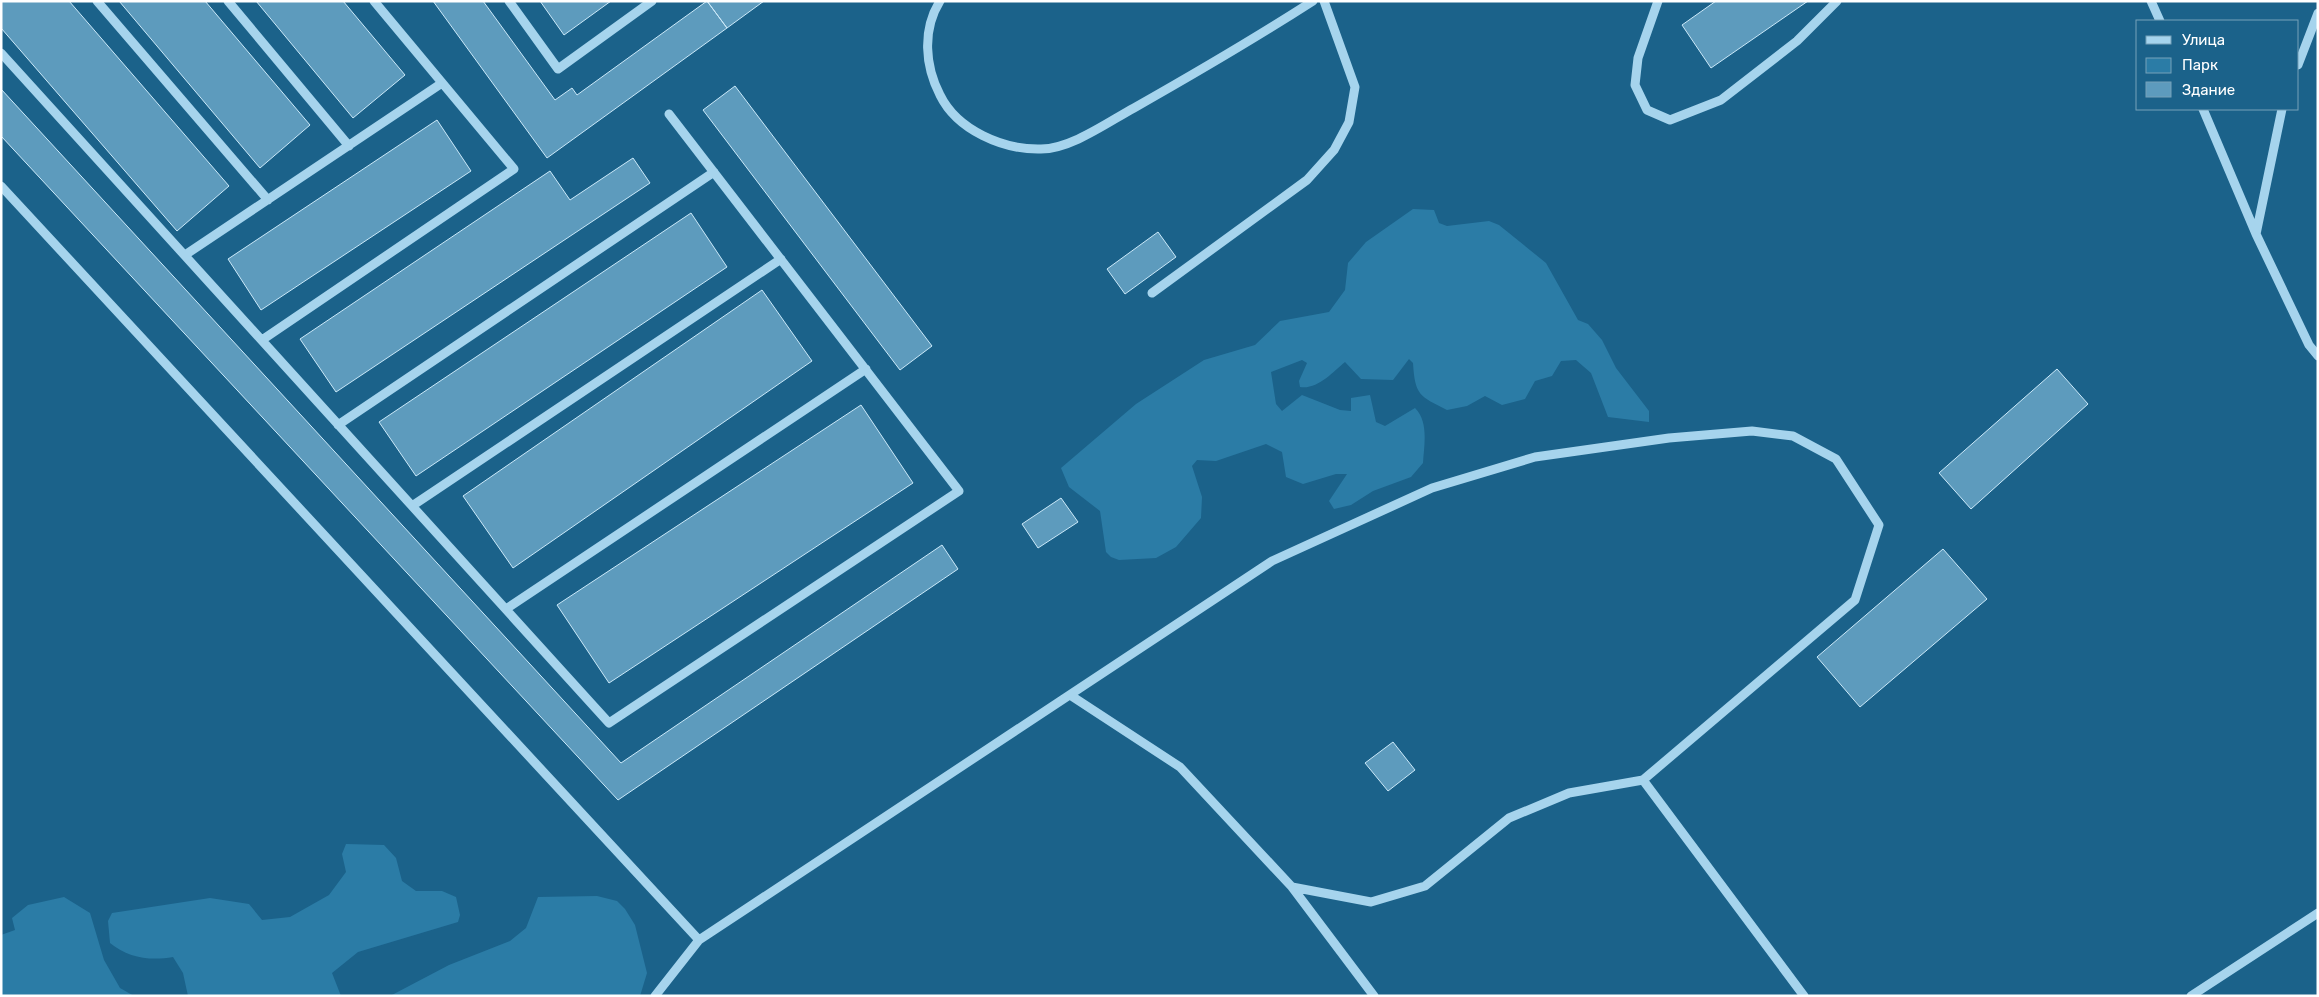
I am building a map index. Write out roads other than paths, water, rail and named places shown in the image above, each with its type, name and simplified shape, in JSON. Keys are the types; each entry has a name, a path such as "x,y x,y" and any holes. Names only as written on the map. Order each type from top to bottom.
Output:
{"lane":[{"path":"97,1 268,200"},
{"path":"228,1 349,146"},
{"path":"262,340 514,169 374,1"},
{"path":"509,1 558,69 652,1"},
{"path":"940,1 934,10 927,40 930,75 945,106 973,131 1006,146 1042,150 1077,140 1234,51 1313,1"},
{"path":"1152,292 1307,180 1334,150 1349,122 1355,87 1324,1"},
{"path":"1658,1 1638,58 1635,85 1647,110 1670,120 1721,100 1796,41 1836,1"},
{"path":"2151,1 2160,20"},
{"path":"2299,62 2318,13"},
{"path":"1,53 609,723 959,491 669,114"},
{"path":"185,255 442,83"},
{"path":"2203,110 2256,234 2309,345 2318,356"},
{"path":"2256,234 2282,110"},
{"path":"338,424 714,172"},
{"path":"1,186 699,940"},
{"path":"412,506 781,259"},
{"path":"506,609 866,369"},
{"path":"655,996 699,940 1272,561 1432,488 1535,457 1659,440 1752,431 1793,436 1836,459 1879,525 1855,600 1643,780 1569,793 1509,818 1425,886 1371,902 1292,887"},
{"path":"1070,695 1180,767 1292,887 1374,996"},
{"path":"1643,780 1804,996"},
{"path":"2191,996 2318,913"}]}
